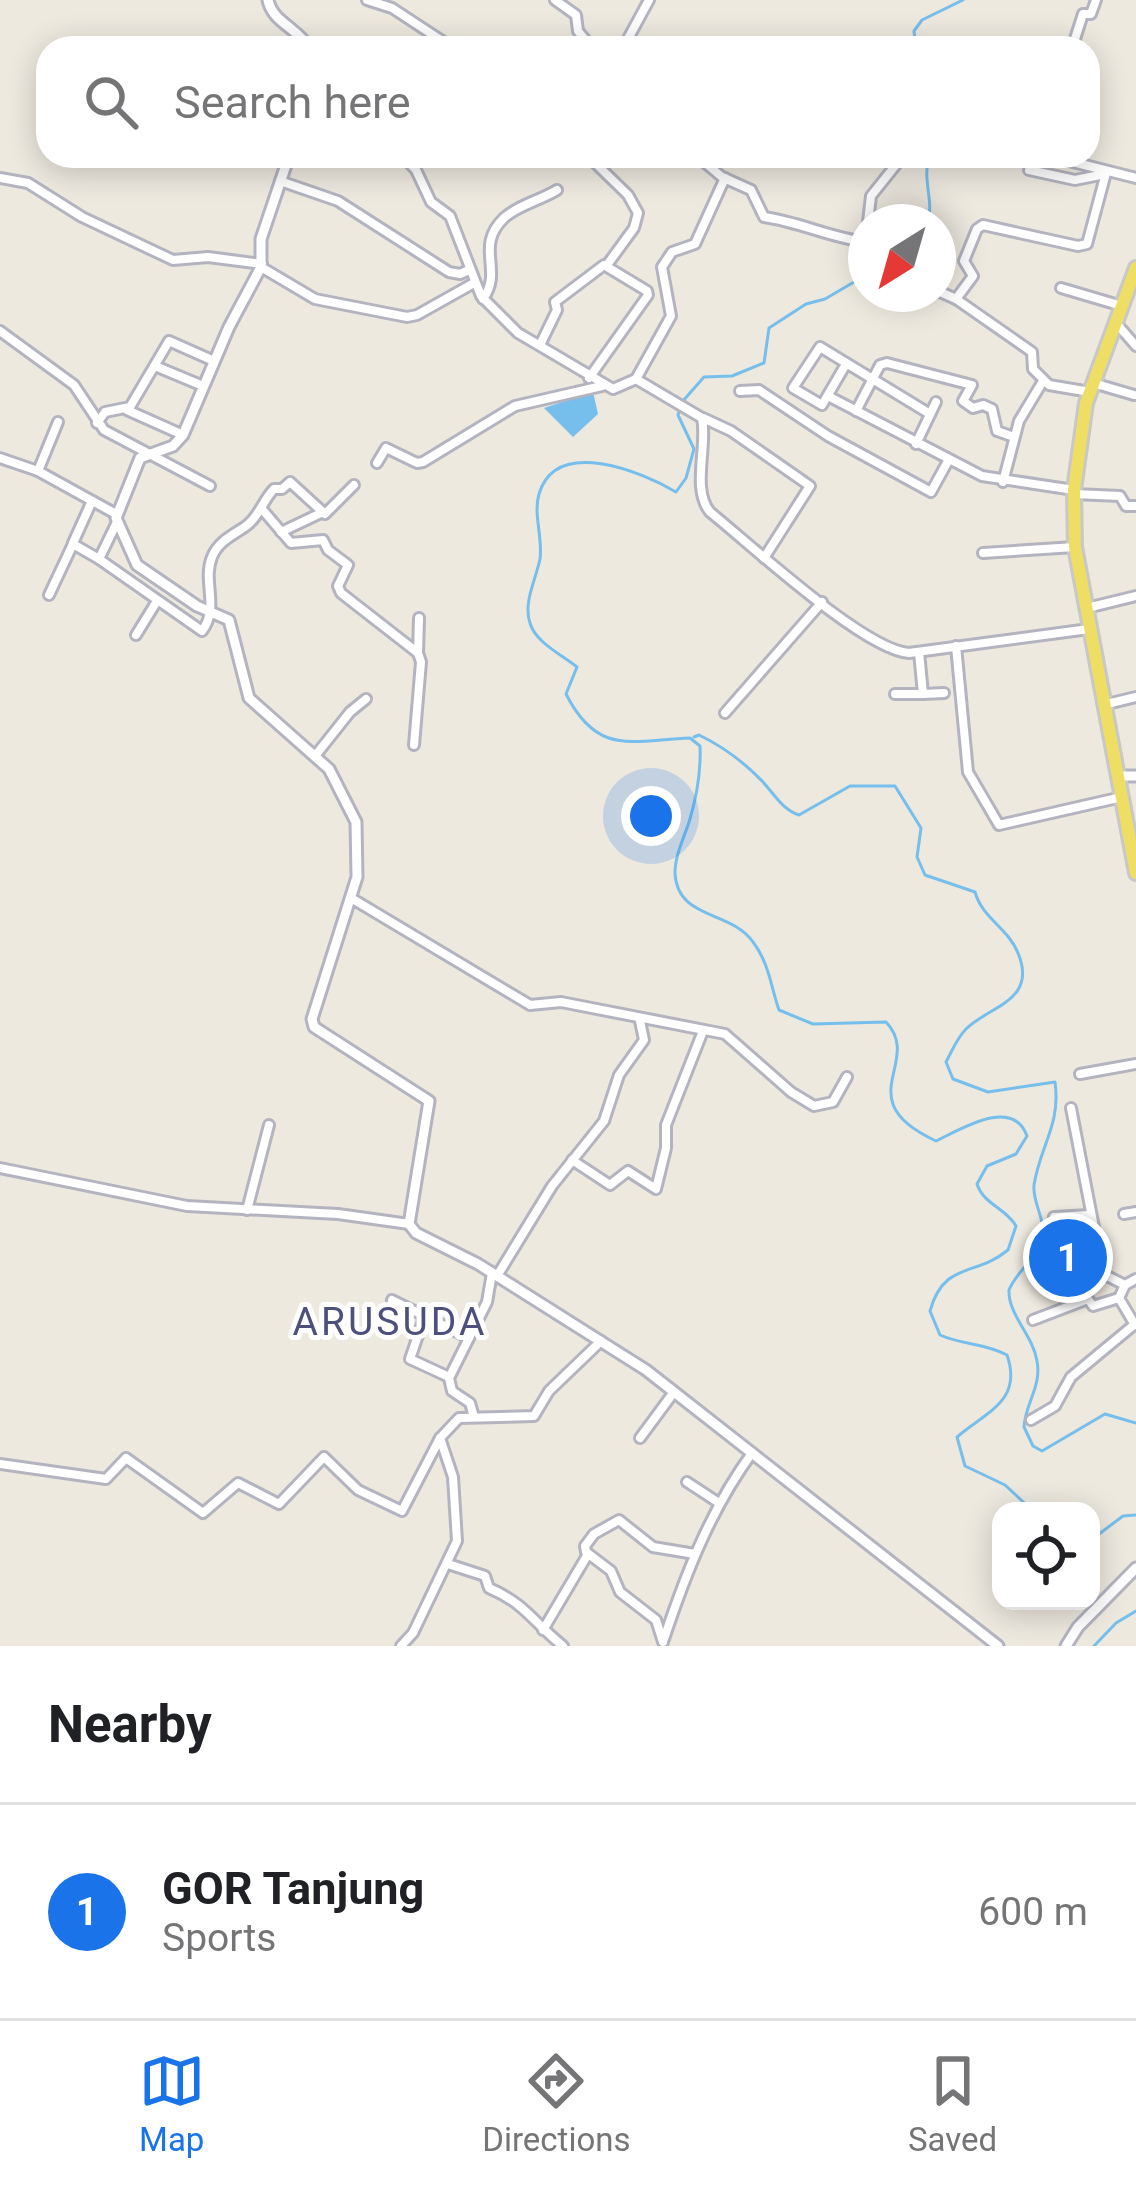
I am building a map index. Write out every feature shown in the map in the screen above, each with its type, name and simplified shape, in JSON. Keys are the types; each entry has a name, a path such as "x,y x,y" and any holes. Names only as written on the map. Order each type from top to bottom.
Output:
{"main road":[{"path":"1136,268 1092,388 1074,492 1075,547 1136,873"}],"street":[{"path":"268,0 271,13 301,36"},
{"path":"367,0 392,8 435,36"},
{"path":"555,0 576,15 582,36"},
{"path":"630,36 649,0"},
{"path":"1076,36 1083,14 1091,14 1096,0"},
{"path":"98,559 136,463 146,454 173,446 184,435 262,265 260,243 285,168"},
{"path":"414,168 431,202 450,216 484,299 518,333 603,385 617,390 636,379 672,312 661,270"},
{"path":"540,345 549,332 556,301 607,265 634,228 638,214 628,196 600,168"},
{"path":"712,168 751,190 766,218 789,219 848,240"},
{"path":"871,204 872,194 893,168"},
{"path":"1089,168 1136,178"},
{"path":"1029,170 1075,180 1106,173"},
{"path":"1106,173 1087,244 983,225 964,261 972,278 956,299 1032,352 1033,369 1043,381 1134,395"},
{"path":"0,178 28,182 82,217 173,260 208,257 262,265 315,299 410,317 474,283"},
{"path":"589,378 672,252 695,244 724,178"},
{"path":"280,182 338,201 448,272 469,271"},
{"path":"484,299 493,283 488,244 503,219 557,190"},
{"path":"607,265 647,291"},
{"path":"1061,288 1122,306"},
{"path":"1116,322 1136,346"},
{"path":"0,331 74,385 97,423 210,486"},
{"path":"127,410 171,341 214,361"},
{"path":"846,364 820,405 793,386 818,348 846,364 930,414"},
{"path":"856,411 880,365 887,363 972,386 963,401 973,408 992,409 997,430 1014,437"},
{"path":"154,365 203,386"},
{"path":"636,379 731,431 811,486 764,558"},
{"path":"1003,482 1021,416 1043,381"},
{"path":"377,463 386,448 417,464 423,462 515,406 603,385"},
{"path":"740,391 759,390 818,430 931,492 947,461"},
{"path":"828,396 947,461 1003,482 1120,496 1126,506 1136,506"},
{"path":"916,444 936,402"},
{"path":"97,423 105,412 127,410 184,435"},
{"path":"702,418 703,505 764,558 896,652 1090,628"},
{"path":"38,471 58,422"},
{"path":"0,458 38,471 116,518 137,565 232,625 249,698 335,777 356,822 358,867 313,1023 317,1030 429,1100 409,1224"},
{"path":"73,544 198,631 208,623 213,552 243,529 275,488 290,482 321,513"},
{"path":"281,532 321,513 354,485"},
{"path":"49,596 92,501"},
{"path":"260,507 297,545 323,540 348,565 338,586 341,593 418,652"},
{"path":"983,553 1075,547"},
{"path":"1086,608 1136,596"},
{"path":"136,635 157,601"},
{"path":"725,713 822,602"},
{"path":"414,745 421,662 418,617"},
{"path":"956,646 966,766 999,825 1124,796"},
{"path":"919,652 923,694"},
{"path":"895,694 944,693"},
{"path":"1107,704 1136,697"},
{"path":"315,756 350,712 366,700"},
{"path":"1120,776 1136,776"},
{"path":"351,898 530,1005 557,1002 730,1037 790,1092 814,1106 833,1102 847,1077"},
{"path":"474,1417 470,1403 451,1390 449,1377 487,1302 495,1274 604,1121 619,1075 644,1040 639,1020"},
{"path":"572,1160 610,1185 628,1171 656,1189 666,1125 703,1031"},
{"path":"1080,1074 1136,1064"},
{"path":"1071,1108 1103,1274 1125,1285"},
{"path":"247,1210 269,1125"},
{"path":"0,1168 187,1205 338,1214 409,1224 602,1340 998,1646"},
{"path":"1124,1214 1136,1212"},
{"path":"1054,1216 1089,1215"},
{"path":"1034,1320 1088,1299 1093,1306 1119,1298 1125,1285 1136,1279"},
{"path":"1031,1420 1055,1406 1071,1377 1136,1325 1119,1298"},
{"path":"392,1300 469,1338"},
{"path":"425,1315 410,1359 449,1377"},
{"path":"0,1464 106,1479 126,1458 203,1513 238,1483 279,1504 324,1456 361,1492 402,1511 454,1420 534,1416 548,1391 602,1340"},
{"path":"640,1438 674,1393"},
{"path":"401,1646 413,1633 457,1539 453,1477 440,1438"},
{"path":"663,1644 695,1554 719,1503 752,1453"},
{"path":"687,1482 719,1503"},
{"path":"663,1644 656,1620 622,1594 611,1571 584,1548 589,1539 618,1520 653,1547 695,1554"},
{"path":"543,1630 588,1554"},
{"path":"448,1564 485,1576 489,1588 516,1599 563,1646"},
{"path":"1066,1646 1078,1627 1136,1568"}],"water":[{"path":"593,392 598,414 573,437 544,408"}],"waterway":[{"path":"915,36 922,20 963,0"},
{"path":"928,168 930,204"},
{"path":"848,286 806,304 769,328 764,363 732,376 704,377 682,402 678,415 694,449 686,478 676,492 601,464 563,466 548,476 537,502 540,559 528,615 537,636 577,667 566,694 591,728 618,740 690,738 700,746 695,801 675,866 678,888 695,907 732,924 753,942 779,1010 813,1024 886,1022 897,1052 891,1096 896,1111 936,1141 973,1123 999,1117 1020,1124 1027,1136 1016,1154 987,1166 977,1184 1016,1226 1008,1250 943,1284 930,1311 940,1335 1007,1355 1011,1371 1006,1395 957,1437 965,1466 1005,1485 1023,1502"},
{"path":"694,737 699,735 733,756 799,815 850,786 895,786 921,828 917,857 925,875 975,892 983,909 1014,944 1022,982 1008,1000 966,1029 946,1062 953,1079 988,1092 1055,1082 1053,1123 1034,1185 1043,1227 1041,1242 1009,1290 1012,1308 1037,1361 1024,1427 1033,1446 1042,1451 1105,1414 1136,1423"},
{"path":"1100,1533 1123,1516 1136,1515"},
{"path":"1094,1646 1136,1611"}],"place":[{"name":"GOR Tanjung","path":"1068,1258"}],"district":[{"name":"ARUSUDA","path":"390,1321"}]}
